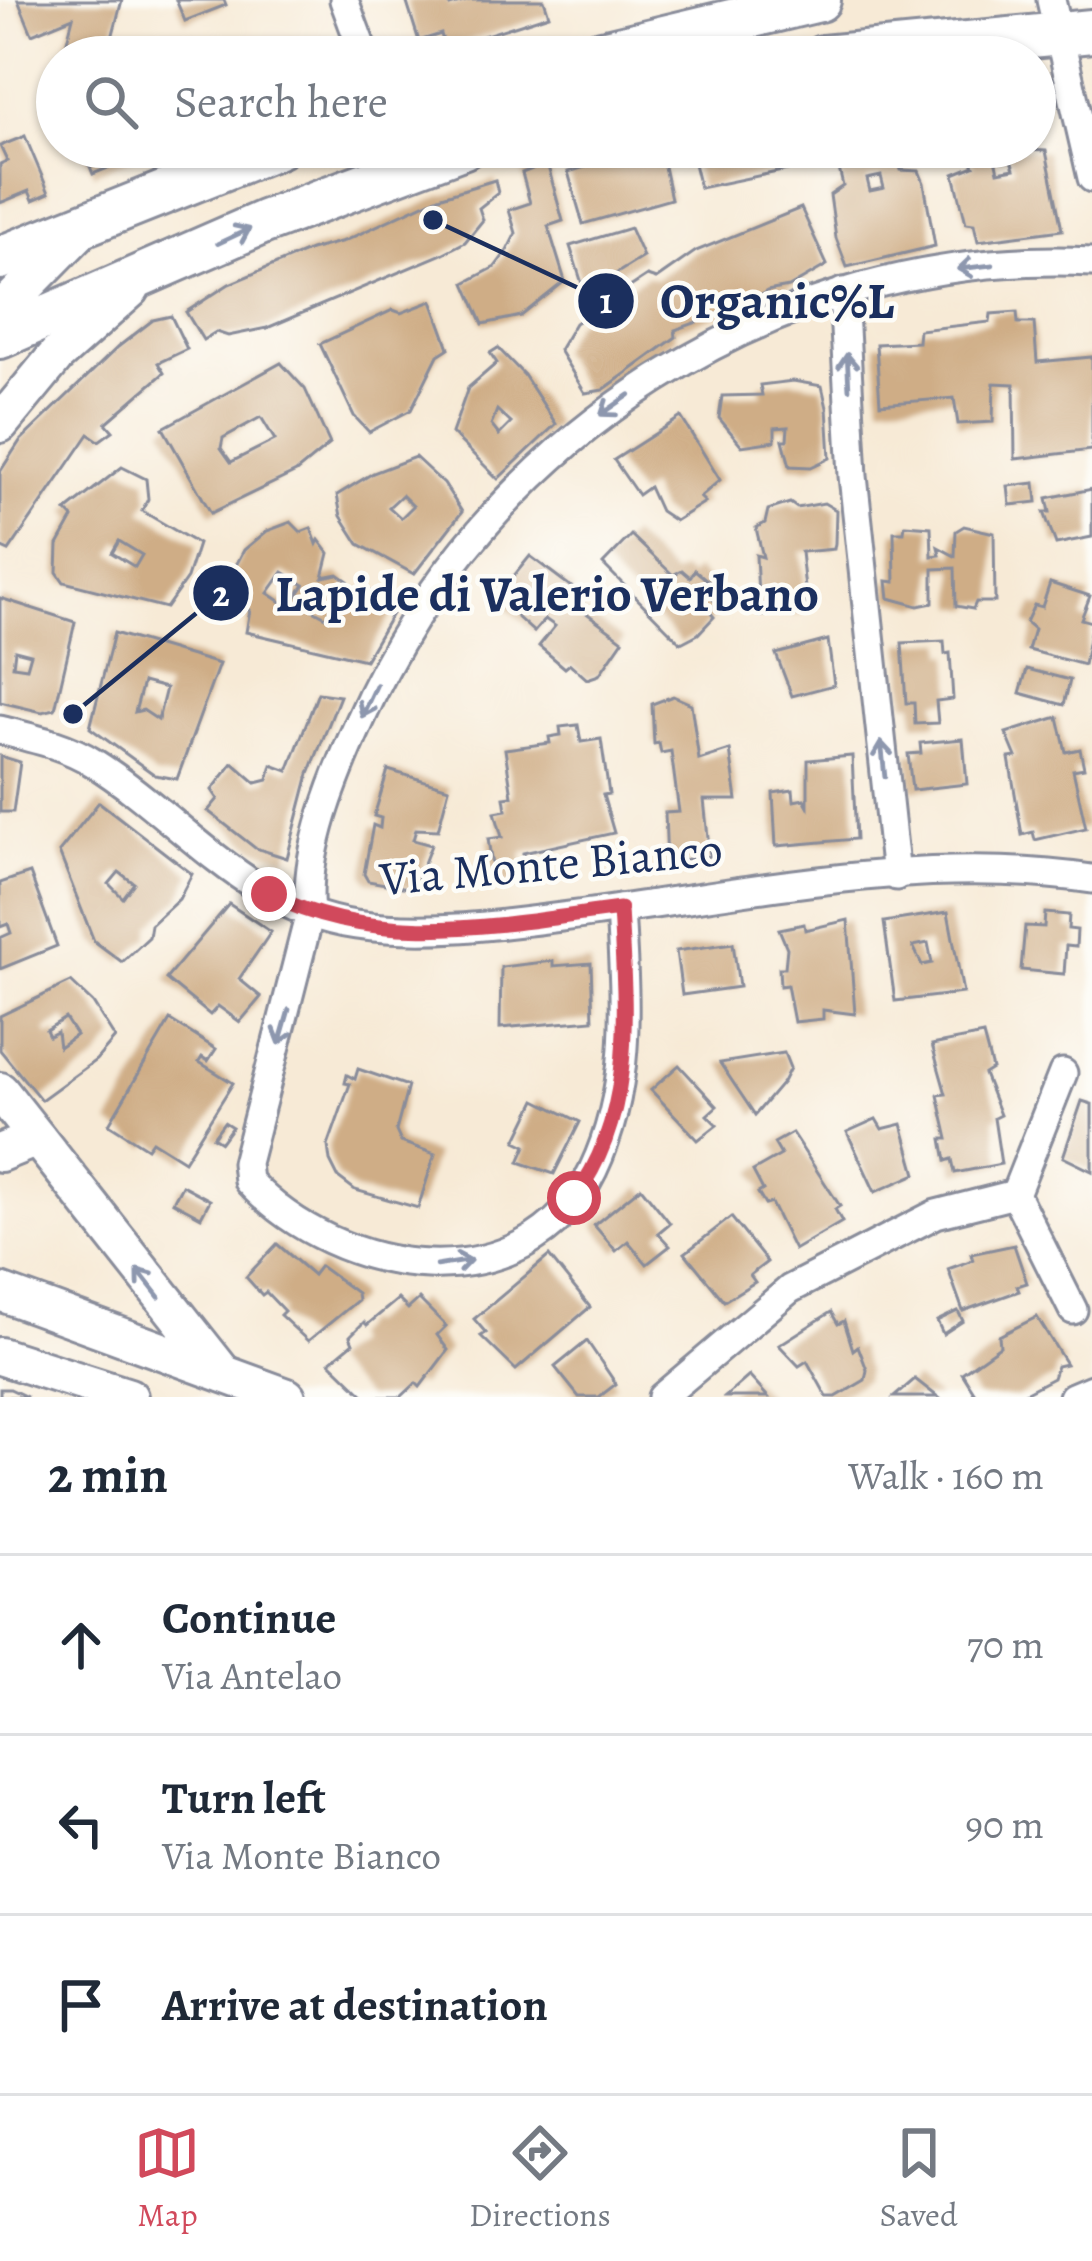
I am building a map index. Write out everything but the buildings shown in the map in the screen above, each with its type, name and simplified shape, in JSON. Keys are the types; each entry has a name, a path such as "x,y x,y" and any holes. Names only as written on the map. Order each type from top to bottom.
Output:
{"main road":[{"path":"669,36 819,0"},
{"path":"965,36 1067,21"},
{"path":"0,259 223,168"},
{"path":"0,337 320,199 406,168"}],"street":[{"path":"344,0 357,36"},
{"path":"1067,21 1092,178"},
{"path":"320,199 370,168"},
{"path":"0,312 40,267 105,213"},
{"path":"620,909 626,1010 622,1080 587,1179 566,1207 528,1238 486,1257 429,1267 401,1265 347,1246 281,1208 245,1175 310,913 309,880 353,735 394,652 465,546 557,450 631,394 747,328 843,292 975,266 1092,262"},
{"path":"0,424 57,355 149,275"},
{"path":"843,292 854,476 896,876"},
{"name":"Via Monte Bianco","path":"0,730 90,760 250,882 310,913 362,926 446,928 896,876 1005,870 1092,879"},
{"path":"1063,1073 1015,1194 1073,1310"},
{"path":"3,1103 38,1138 223,1373"},
{"path":"0,1153 38,1138"},
{"path":"662,1397 790,1289 936,1214 1015,1194"},
{"path":"0,1292 286,1397"},
{"path":"0,1356 128,1396"},
{"path":"1073,1397 1092,1389"}],"place":[{"name":"Organic%L","path":"433,220"},
{"name":"Lapide di Valerio Verbano","path":"73,714"}],"route":[{"path":"269,894 330,920 382,927 480,926 620,909 626,1010 622,1080 598,1156 574,1198"}]}
